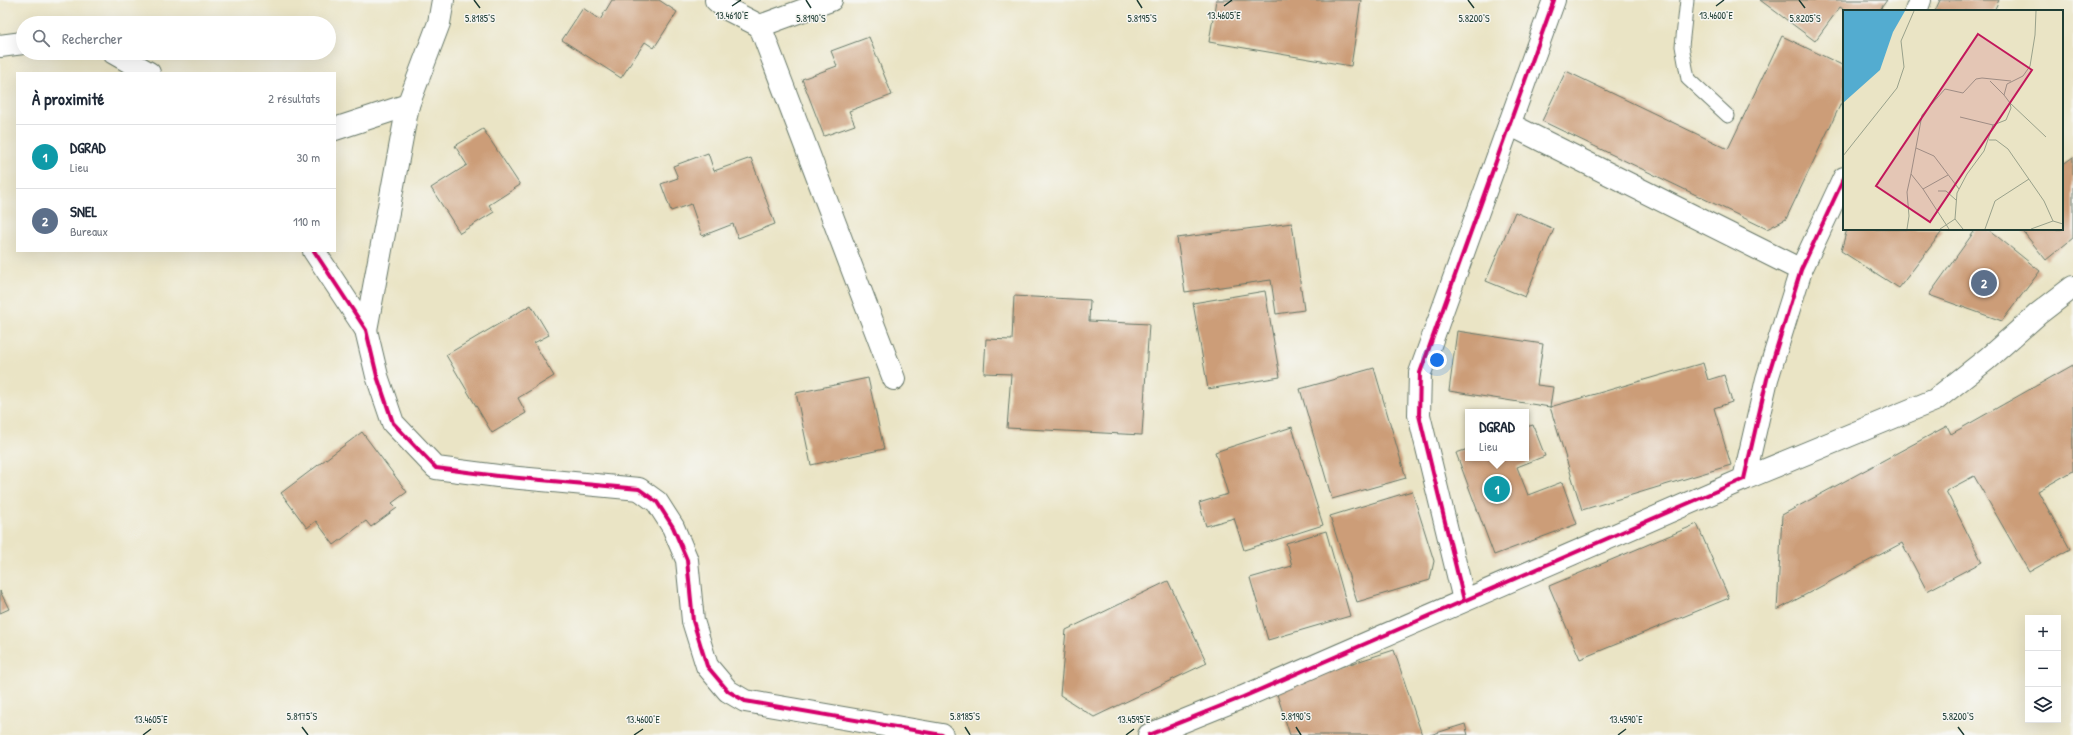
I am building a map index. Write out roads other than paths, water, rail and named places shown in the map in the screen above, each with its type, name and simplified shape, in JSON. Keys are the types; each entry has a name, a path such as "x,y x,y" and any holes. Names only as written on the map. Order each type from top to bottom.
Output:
{"street":[{"path":"366,330 408,105 439,23 443,0"},
{"path":"716,0 725,8 760,26 894,379"},
{"path":"760,26 831,0"},
{"path":"1464,600 1419,415 1420,373 1554,0"},
{"path":"1916,10 1920,0"},
{"path":"0,46 16,44"},
{"path":"126,60 147,72"},
{"path":"336,129 408,105"},
{"path":"1509,124 1800,270"},
{"path":"1744,479 1767,379 1800,270 1843,180"},
{"path":"315,252 366,330 377,376 393,422 436,468 498,476 639,489 657,502 673,527 687,560 693,621 707,666 728,691 745,701 942,735"},
{"path":"1149,735 1243,697 1744,479 1934,400 1987,359 2038,314 2073,287"}],"lane":[{"path":"1688,0 1682,46 1688,79 1728,116"}],"place":[{"name":"SNEL","path":"1984,283"},
{"name":"DGRAD","path":"1497,489"}]}
